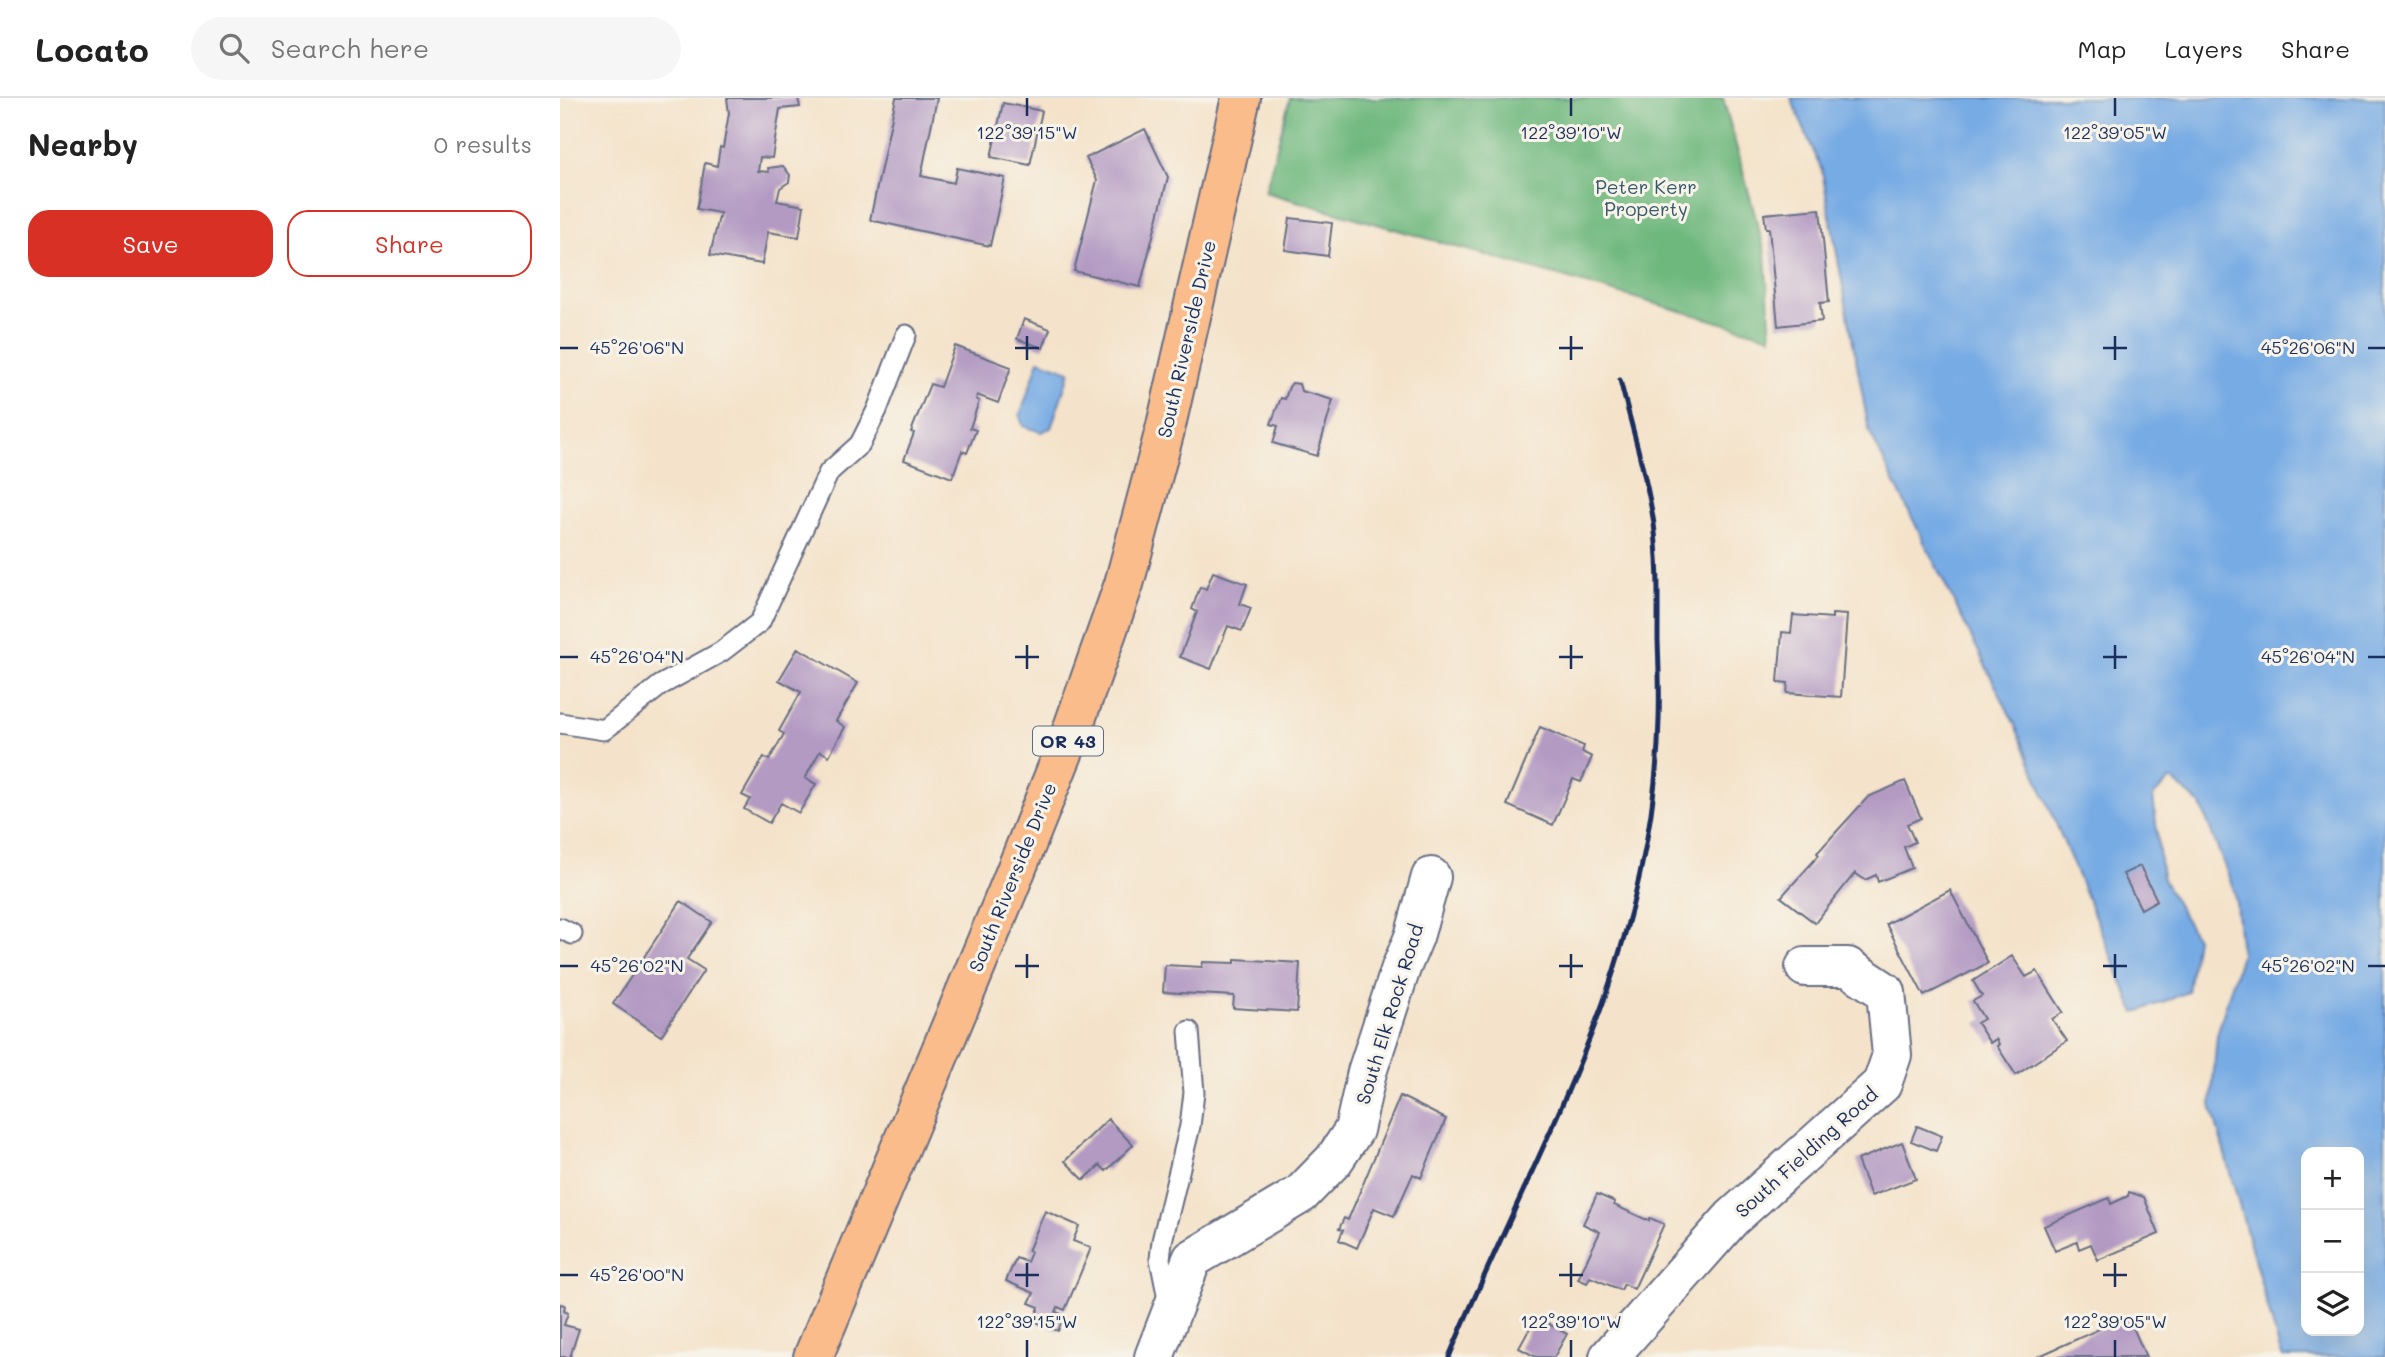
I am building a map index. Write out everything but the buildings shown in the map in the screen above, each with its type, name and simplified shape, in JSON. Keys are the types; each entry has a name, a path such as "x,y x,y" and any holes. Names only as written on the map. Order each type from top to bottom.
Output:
{"main road":[{"name":"South Riverside Drive","path":"813,1357 1070,736 1124,584 1165,430 1241,98"}],"street":[{"name":"South Elk Rock Road","path":"1154,1357 1192,1259 1301,1194 1334,1160 1354,1130 1367,1072 1414,937 1431,877"},
{"name":"South Fielding Road","path":"1609,1357 1731,1218 1882,1084 1892,1055 1886,992 1848,967 1805,967"}],"lane":[{"path":"560,723 604,730 661,685 720,652 761,622 830,472 860,444 877,410 906,335"},
{"path":"1171,1312 1164,1284 1161,1250 1190,1126 1194,1093 1189,1031"}],"green space":[{"name":"Peter Kerr Property","path":"1290,98 1723,98 1765,252 1771,337 1265,192"}],"water":[{"path":"1791,98 2385,98 2385,1357 2283,1357 2280,1351 2211,1105 2217,1035 2241,954 2235,893 2201,805 2171,779 2153,796 2162,878 2196,938 2188,992 2135,1013 2015,725 1869,431 1822,171"},
{"path":"1039,360 1070,371 1051,428 1041,432 1023,426 1020,416"}],"railway":[{"path":"1449,1357 1548,1137 1603,1003 1625,934 1649,827 1659,709 1657,553 1647,488 1620,380"}]}
